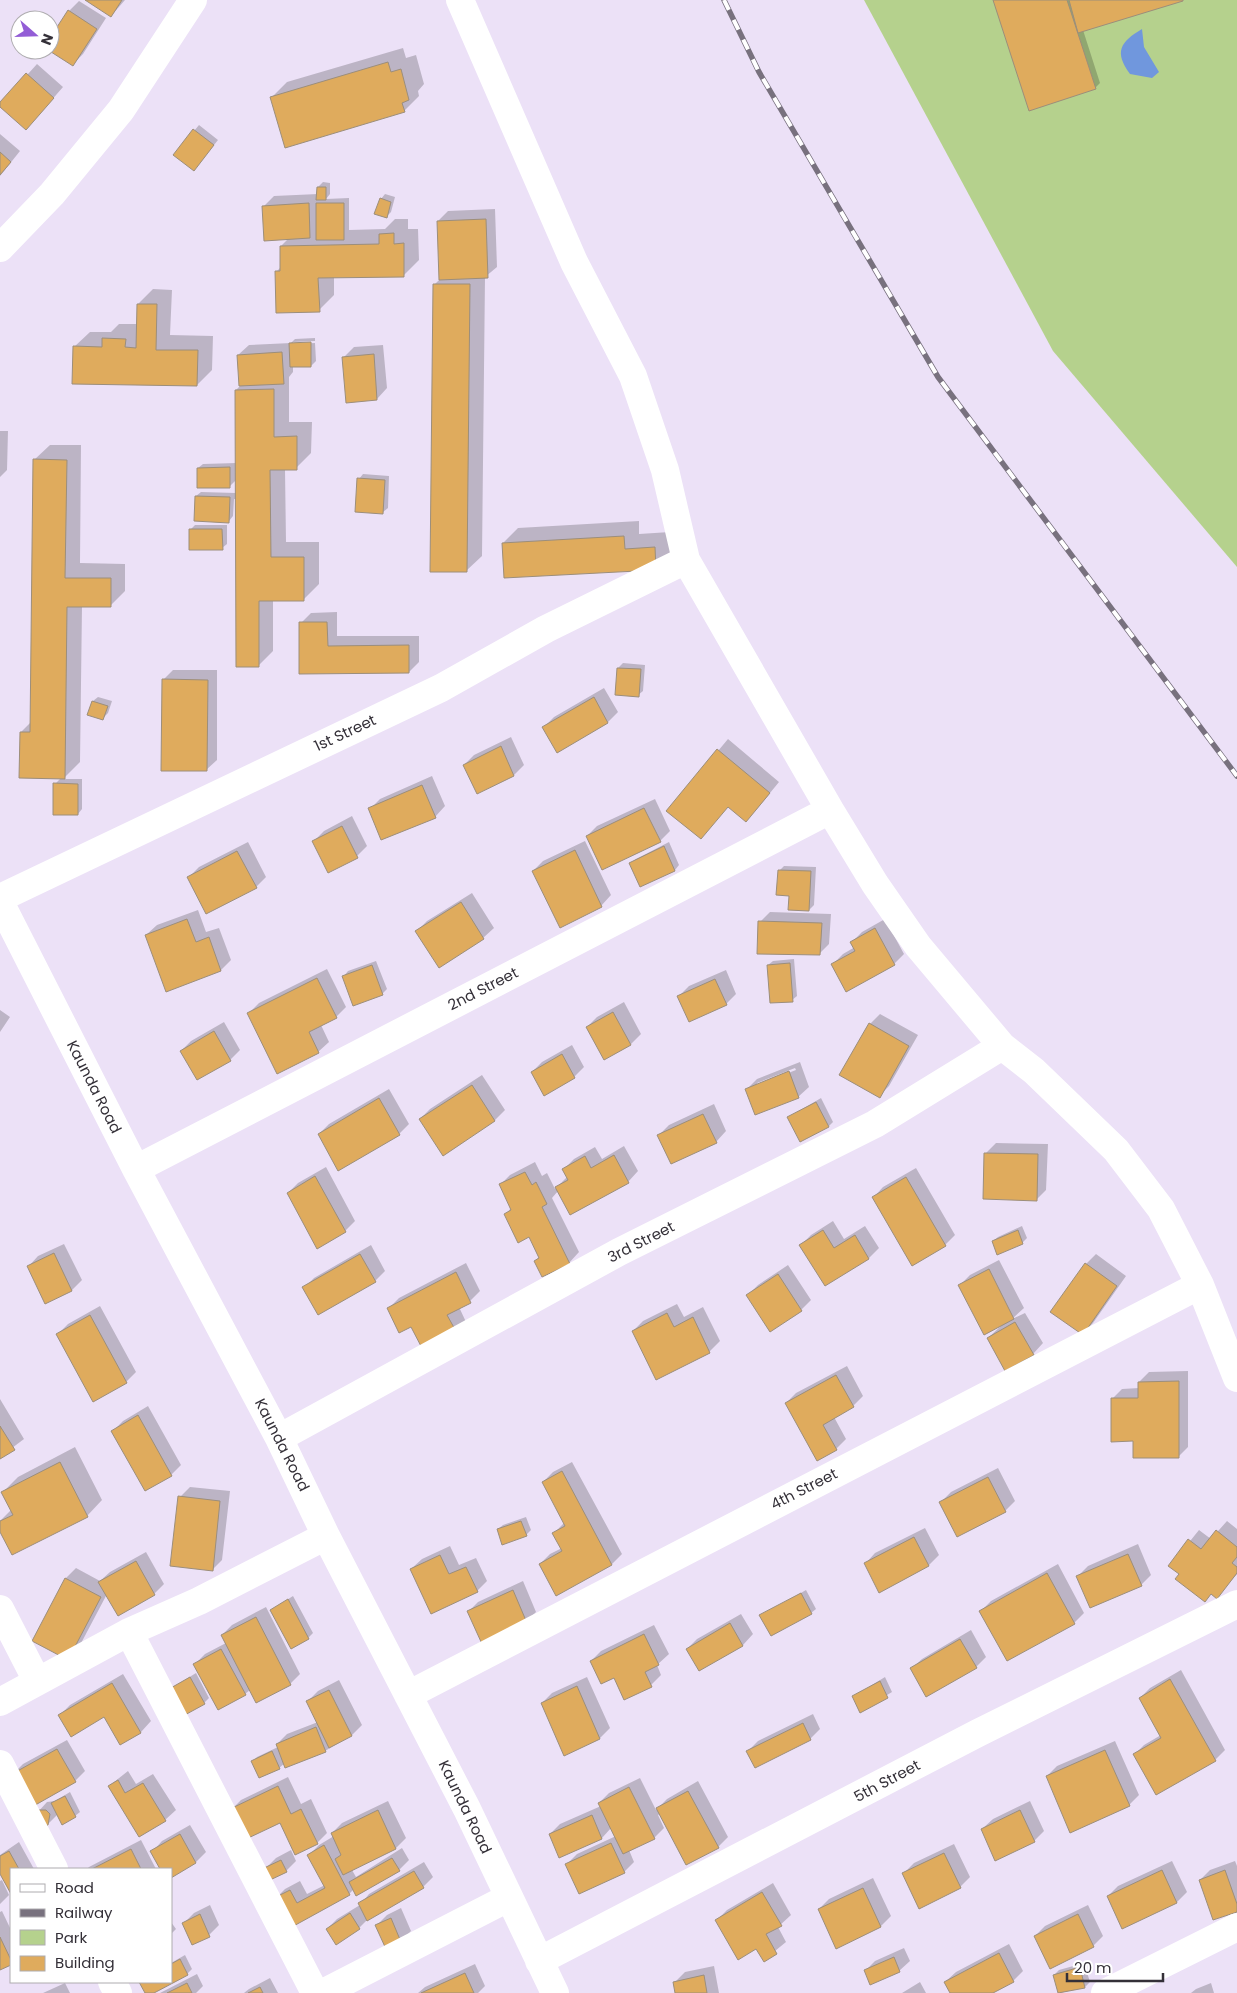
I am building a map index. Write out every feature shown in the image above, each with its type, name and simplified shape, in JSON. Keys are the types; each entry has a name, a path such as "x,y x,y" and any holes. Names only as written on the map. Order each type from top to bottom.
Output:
{"street":[{"path":"0,248 52,194 121,110 193,0"},
{"path":"460,0 574,262 633,376 665,470 686,560 830,810 875,884 918,946 1002,1046 1034,1071 1116,1150 1162,1209 1200,1285 1237,1378"},
{"name":"1st Street","path":"0,900 441,688 546,629 686,560"},
{"name":"2nd Street","path":"136,1169 830,810"},
{"name":"Kaunda Road","path":"0,900 136,1169 279,1438 326,1536 468,1809 508,1898 555,1993"},
{"name":"3rd Street","path":"279,1438 619,1252 875,1124 1002,1046"},
{"name":"4th Street","path":"408,1695 1200,1285"},
{"path":"0,1702 129,1632 199,1601 326,1536"},
{"name":"5th Street","path":"539,1961 978,1733 1237,1604"},
{"path":"0,1609 37,1681"},
{"path":"129,1632 315,1993"},
{"path":"0,1764 53,1868"},
{"path":"323,1993 508,1898"},
{"path":"1105,1993 1237,1927"}],"green space":[{"path":"864,0 1237,0 1237,567 1053,351"}],"water":[{"path":"1142,29 1144,47 1159,72 1152,78 1130,74 1122,60 1121,54 1124,43"}],"building":[{"path":"85,0 122,0 111,17"},
{"path":"993,0 1067,0 1096,89 1029,111"},
{"path":"1069,0 1183,0 1183,1 1078,33"},
{"path":"68,10 97,29 73,66 60,58 60,22"},
{"path":"388,62 391,72 401,69 409,100 402,103 405,112 285,148 270,97"},
{"path":"26,73 54,98 26,130 0,107 0,102"},
{"path":"193,129 214,145 194,171 173,155"},
{"path":"0,152 11,162 0,175"},
{"path":"317,187 326,187 326,200 316,200"},
{"path":"380,198 391,202 387,218 374,214"},
{"path":"309,203 310,238 264,241 262,206"},
{"path":"316,203 344,203 344,240 316,240"},
{"path":"486,219 488,278 439,280 437,221"},
{"path":"394,233 394,244 404,243 404,277 318,278 320,312 276,313 275,271 280,271 280,246 379,244 379,234"},
{"path":"433,284 470,284 467,572 430,572"},
{"path":"137,304 157,304 156,350 198,350 197,386 72,384 73,346 102,347 102,338 126,339 125,347 136,348"},
{"path":"311,342 311,367 290,367 289,343"},
{"path":"282,352 284,384 239,386 237,355"},
{"path":"374,354 377,400 346,403 342,357"},
{"path":"274,389 274,437 297,436 297,470 270,470 271,557 304,557 304,601 259,601 259,667 236,667 235,390"},
{"path":"33,459 67,460 65,578 111,578 111,607 67,607 65,779 19,778 20,732 30,732"},
{"path":"230,467 230,488 197,488 197,468"},
{"path":"357,478 385,480 383,514 355,512"},
{"path":"195,496 230,497 229,523 194,521"},
{"path":"189,529 222,529 223,550 189,550"},
{"path":"624,536 625,549 655,547 656,570 504,578 502,543"},
{"path":"299,622 327,622 328,646 409,645 409,673 299,674"},
{"path":"617,668 641,669 639,697 615,695"},
{"path":"162,679 208,680 207,771 161,771"},
{"path":"594,697 608,723 557,753 542,727"},
{"path":"92,701 108,706 103,720 87,715"},
{"path":"501,746 514,776 477,794 463,765"},
{"path":"717,749 770,793 746,822 728,807 701,839 666,811"},
{"path":"53,783 78,784 78,815 53,815"},
{"path":"422,785 436,818 381,840 368,808"},
{"path":"644,808 661,842 602,870 586,836"},
{"path":"342,826 358,858 328,873 312,841"},
{"path":"664,846 675,871 640,887 629,863"},
{"path":"575,850 602,907 560,928 532,871"},
{"path":"237,851 257,888 206,914 187,877"},
{"path":"778,870 811,871 809,911 788,910 789,896 776,895"},
{"path":"461,902 484,939 439,968 415,931"},
{"path":"187,919 196,942 209,937 221,971 166,992 145,935"},
{"path":"758,921 822,923 820,955 757,954"},
{"path":"875,928 895,965 846,992 831,964 855,951 850,942"},
{"path":"790,963 793,1002 770,1003 767,965"},
{"path":"372,965 383,995 353,1006 342,976"},
{"path":"317,978 337,1018 309,1032 319,1053 277,1074 247,1013"},
{"path":"715,979 727,1005 689,1022 677,996"},
{"path":"613,1012 631,1045 604,1060 586,1027"},
{"path":"869,1023 909,1046 880,1098 839,1075"},
{"path":"214,1031 231,1061 197,1080 180,1051"},
{"path":"562,1054 575,1078 544,1096 531,1072"},
{"path":"789,1071 799,1098 755,1115 745,1089"},
{"path":"472,1085 495,1121 443,1156 419,1119"},
{"path":"379,1098 400,1135 338,1171 318,1134"},
{"path":"816,1102 829,1127 800,1142 787,1117"},
{"path":"703,1114 717,1143 671,1164 657,1135"},
{"path":"984,1153 1038,1154 1037,1201 983,1199"},
{"path":"614,1155 629,1183 570,1215 555,1187 568,1180 562,1169 585,1156 591,1168"},
{"path":"525,1172 532,1185 536,1182 547,1204 542,1207 570,1264 542,1277 534,1261 539,1258 529,1237 518,1243 504,1214 511,1210 499,1184"},
{"path":"315,1176 346,1232 317,1249 287,1193"},
{"path":"906,1177 946,1246 912,1266 872,1197"},
{"path":"823,1230 834,1248 855,1235 869,1259 825,1286 799,1245"},
{"path":"1018,1230 1023,1244 997,1255 992,1241"},
{"path":"54,1253 72,1291 45,1304 27,1266"},
{"path":"360,1254 376,1282 318,1315 302,1287"},
{"path":"1085,1263 1117,1286 1083,1335 1050,1312"},
{"path":"989,1269 1014,1319 984,1335 958,1285"},
{"path":"456,1272 471,1303 447,1315 457,1333 423,1350 411,1327 399,1333 387,1308"},
{"path":"778,1274 802,1311 770,1332 746,1295"},
{"path":"667,1313 674,1327 693,1317 710,1353 656,1380 632,1331"},
{"path":"90,1315 127,1383 93,1402 56,1334"},
{"path":"1015,1322 1034,1355 1005,1371 987,1338"},
{"path":"836,1375 854,1407 823,1425 837,1450 817,1461 785,1403"},
{"path":"1179,1381 1179,1458 1133,1458 1133,1441 1111,1442 1111,1398 1138,1398 1138,1382"},
{"path":"138,1415 172,1476 145,1491 111,1431"},
{"path":"0,1426 15,1450 0,1459"},
{"path":"60,1462 88,1517 12,1555 0,1532 0,1521 13,1515 1,1492"},
{"path":"562,1471 612,1565 556,1596 539,1564 562,1551 552,1533 565,1526 542,1482"},
{"path":"988,1477 1006,1512 957,1537 939,1502"},
{"path":"178,1496 220,1501 213,1571 170,1566"},
{"path":"521,1521 527,1536 502,1545 497,1529"},
{"path":"1216,1530 1237,1547 1237,1557 1232,1563 1237,1567 1237,1573 1217,1599 1211,1594 1205,1602 1175,1579 1179,1574 1168,1566 1188,1539 1201,1549"},
{"path":"914,1537 929,1566 879,1593 864,1563"},
{"path":"1128,1554 1142,1586 1090,1608 1076,1576"},
{"path":"440,1555 449,1574 466,1567 478,1592 431,1614 410,1569"},
{"path":"136,1561 155,1595 118,1616 98,1582"},
{"path":"1047,1573 1075,1624 1007,1661 979,1611"},
{"path":"65,1578 101,1597 68,1660 32,1641"},
{"path":"513,1590 527,1623 482,1644 467,1611"},
{"path":"801,1593 812,1614 771,1636 759,1615"},
{"path":"288,1599 309,1639 291,1649 270,1610"},
{"path":"256,1617 291,1685 256,1703 221,1635"},
{"path":"730,1623 743,1646 699,1671 686,1649"},
{"path":"644,1634 659,1665 645,1672 652,1687 624,1700 614,1678 601,1684 590,1661"},
{"path":"960,1639 977,1668 926,1697 910,1668"},
{"path":"221,1649 246,1695 218,1710 193,1664"},
{"path":"190,1677 205,1704 183,1716 169,1689"},
{"path":"1170,1679 1216,1761 1156,1795 1133,1754 1161,1738 1139,1698"},
{"path":"880,1681 888,1698 860,1713 852,1696"},
{"path":"112,1683 141,1733 120,1745 104,1717 71,1737 58,1715"},
{"path":"577,1686 600,1739 564,1756 541,1703"},
{"path":"329,1690 352,1736 329,1748 306,1701"},
{"path":"803,1723 811,1740 755,1768 746,1751"},
{"path":"316,1727 326,1752 285,1768 276,1744"},
{"path":"57,1749 76,1782 30,1808 12,1774"},
{"path":"1105,1750 1130,1806 1070,1833 1046,1776"},
{"path":"272,1751 280,1769 259,1778 251,1761"},
{"path":"118,1780 125,1793 143,1783 166,1821 139,1837 108,1786"},
{"path":"278,1786 291,1814 301,1809 318,1844 295,1855 280,1823 244,1840 230,1809"},
{"path":"629,1787 655,1839 623,1854 598,1803"},
{"path":"688,1791 719,1848 686,1865 656,1808"},
{"path":"65,1796 76,1817 62,1825 51,1803"},
{"path":"38,1810 46,1810 50,1814 48,1825 46,1826"},
{"path":"378,1810 396,1849 343,1875 335,1859 341,1855 331,1833"},
{"path":"1020,1810 1035,1842 995,1861 981,1829"},
{"path":"592,1815 602,1839 559,1858 549,1834"},
{"path":"180,1834 196,1863 172,1877 172,1868 159,1868 150,1851"},
{"path":"611,1843 625,1873 579,1894 565,1864"},
{"path":"324,1845 350,1895 290,1928 274,1898 290,1890 297,1903 325,1888 307,1855"},
{"path":"131,1849 140,1868 94,1868"},
{"path":"9,1851 18,1868 10,1868 10,1892 0,1874 0,1856"},
{"path":"944,1853 961,1888 919,1909 902,1873"},
{"path":"392,1858 400,1871 356,1896 349,1882"},
{"path":"281,1860 287,1872 270,1880 264,1868"},
{"path":"1162,1870 1177,1903 1122,1929 1107,1896"},
{"path":"1225,1870 1237,1904 1237,1912 1213,1920 1199,1880"},
{"path":"414,1871 424,1888 367,1921 358,1903"},
{"path":"863,1888 881,1927 836,1949 818,1909"},
{"path":"762,1892 782,1926 766,1934 777,1954 764,1962 756,1949 738,1960 715,1920"},
{"path":"350,1913 360,1929 336,1945 326,1929"},
{"path":"200,1914 210,1937 192,1945 182,1923"},
{"path":"1078,1914 1094,1947 1050,1969 1034,1936"},
{"path":"391,1918 401,1942 386,1949 375,1925"},
{"path":"0,1937 10,1958 10,1965 0,1970"},
{"path":"999,1953 1014,1982 993,1993 950,1993 944,1982"},
{"path":"894,1957 900,1972 870,1985 864,1970"},
{"path":"180,1959 188,1975 154,1993 145,1993 140,1983 172,1983 172,1963"},
{"path":"1080,1967 1085,1988 1058,1993 1053,1975"},
{"path":"465,1973 474,1993 421,1993"},
{"path":"704,1975 707,1993 675,1993 673,1982"},
{"path":"187,1983 192,1993 167,1993"},
{"path":"260,1987 263,1993 248,1993"}],"railway":[{"path":"724,0 759,72 938,377 1237,776"}]}
